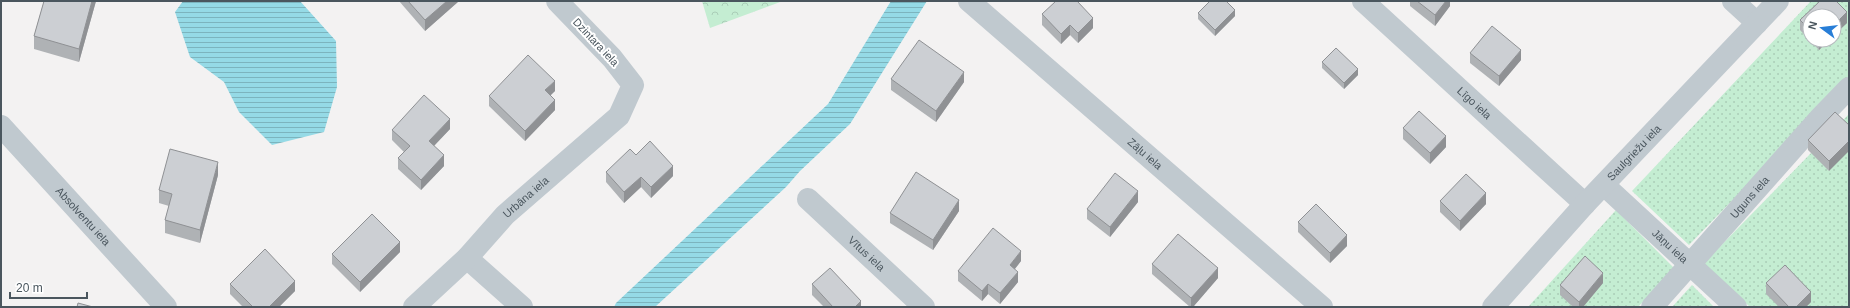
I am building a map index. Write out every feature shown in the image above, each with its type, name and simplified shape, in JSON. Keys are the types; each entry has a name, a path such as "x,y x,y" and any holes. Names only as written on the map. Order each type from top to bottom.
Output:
{"street":[{"name":"Dzintara iela","path":"557,1 612,58 633,85"},
{"name":"Zāļu iela","path":"969,1 1322,307"},
{"name":"Līgo iela","path":"1364,1 1585,204"},
{"path":"1733,1 1757,23"},
{"name":"Saulgriežu iela","path":"1493,307 1585,204 1778,1"},
{"name":"Urbāna iela","path":"414,307 467,258 505,215 619,116 633,85"},
{"name":"Uguns iela","path":"1652,307 1819,119 1849,88"},
{"name":"Absolventu iela","path":"1,126 166,307"},
{"name":"Jāņu iela","path":"1604,185 1736,307"},
{"name":"Vītus iela","path":"808,199 924,307"},
{"path":"467,258 522,307"}],"green space":[{"path":"702,1 783,1 710,28"},
{"path":"1811,1 1849,1 1849,80 1689,245 1632,191 1802,11 1802,48 1842,48 1842,8 1804,8"},
{"path":"1849,114 1849,307 1750,307 1703,264"},
{"path":"1616,210 1674,268 1638,307 1528,307"},
{"path":"1692,285 1714,307 1672,307"}],"water":[{"path":"183,1 300,1 336,41 337,87 324,132 272,145 239,112 224,82 190,57 175,12"},
{"path":"891,1 927,1 850,124 800,171 786,187 655,307 614,307 616,303 828,104"}],"building":[{"path":"44,1 92,1 79,49 34,36"},
{"path":"408,1 447,1 425,20"},
{"path":"1056,1 1077,1 1093,18 1078,33 1070,25 1061,34 1042,14"},
{"path":"1210,1 1226,1 1235,10 1215,30 1198,13"},
{"path":"1417,1 1446,1 1435,15"},
{"path":"1820,1 1836,1 1847,12 1842,17 1842,8 1813,8"},
{"path":"1492,26 1521,50 1499,76 1470,53"},
{"path":"919,40 964,72 936,111 891,79"},
{"path":"1336,48 1358,69 1344,83 1322,62"},
{"path":"528,55 555,81 545,90 555,100 525,131 489,96"},
{"path":"424,95 450,119 429,141 444,155 421,180 398,158 410,146 392,130"},
{"path":"1419,111 1446,136 1430,153 1403,128"},
{"path":"1835,112 1849,125 1849,141 1829,161 1808,140"},
{"path":"650,141 673,166 651,187 641,177 624,192 606,172 630,149 636,155"},
{"path":"170,149 218,162 200,230 165,220 172,194 159,190"},
{"path":"916,172 959,200 933,240 890,213"},
{"path":"1115,173 1138,191 1110,227 1087,209"},
{"path":"1466,174 1486,193 1460,221 1440,201"},
{"path":"1316,204 1347,235 1330,253 1298,222"},
{"path":"372,214 400,242 360,282 332,254"},
{"path":"993,228 1021,251 1010,265 1018,272 1000,293 988,284 982,291 958,271"},
{"path":"1178,234 1218,268 1191,298 1152,264"},
{"path":"265,249 295,281 269,307 253,307 230,284"},
{"path":"1585,256 1603,273 1579,302 1560,285"},
{"path":"1785,265 1811,292 1796,307 1789,307 1766,283"},
{"path":"830,268 861,301 855,307 833,307 812,284"},
{"path":"78,303 93,307 77,307"}]}
